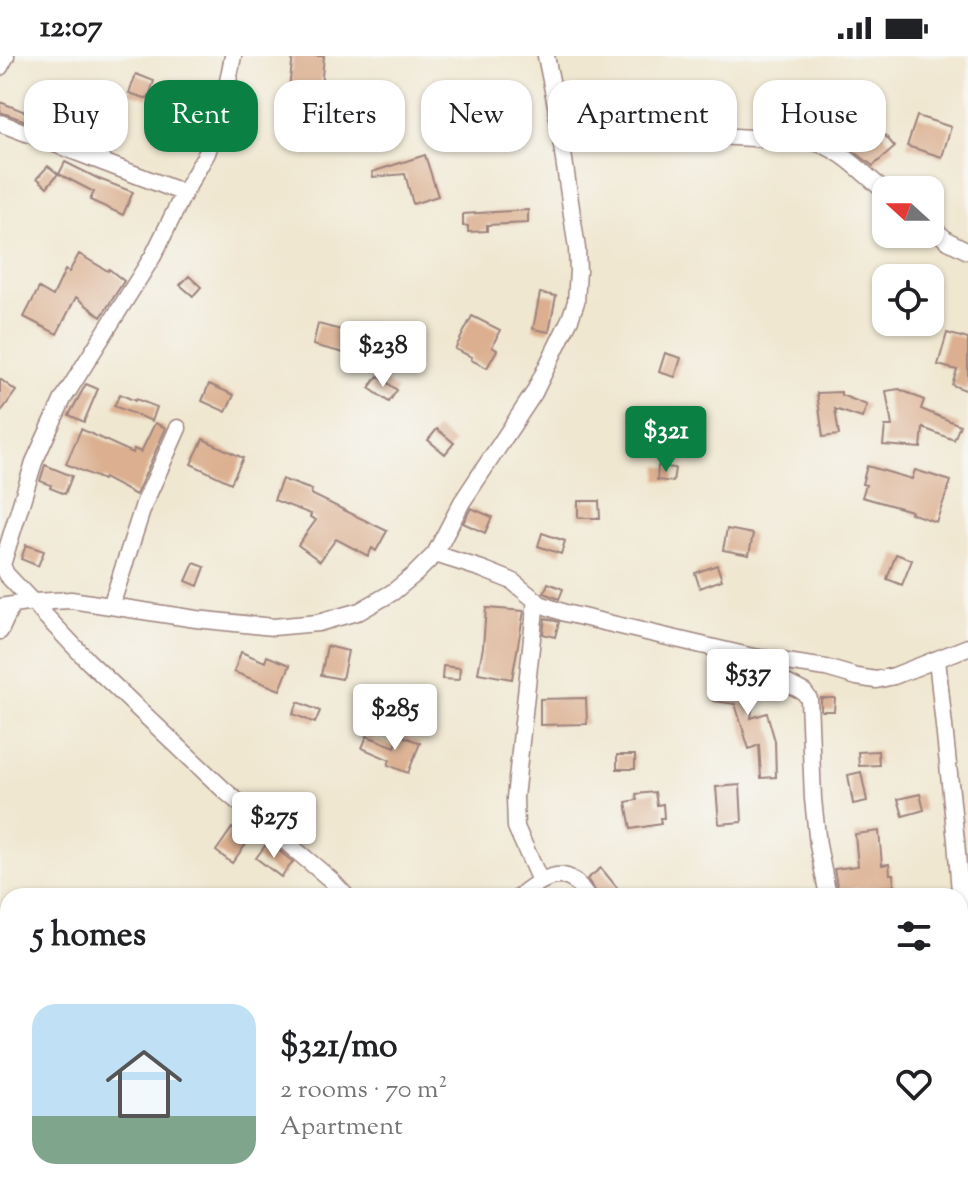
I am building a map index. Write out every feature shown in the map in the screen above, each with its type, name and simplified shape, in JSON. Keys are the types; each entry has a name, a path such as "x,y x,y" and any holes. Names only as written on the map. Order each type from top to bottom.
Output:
{"street":[{"path":"0,67 6,56"},
{"path":"546,56 551,80"},
{"path":"235,59 207,153 153,256 63,399 34,462 1,565 88,661 224,790 338,888"},
{"path":"0,123 184,193"},
{"path":"737,137 824,144 838,151 872,180"},
{"path":"0,631 6,606 71,600 273,627 318,623 360,611 393,592 415,574 435,554 462,502 534,393 576,302 577,249 563,152"},
{"path":"944,238 968,251"},
{"path":"111,606 144,504 178,428"},
{"path":"435,554 512,581 536,600 565,613 753,657 826,668 857,677 876,680 894,676 968,647"},
{"path":"536,600 515,798 516,827 540,881"},
{"path":"753,657 775,677 804,692 809,699 813,799 826,888"},
{"path":"937,659 960,888"},
{"path":"531,888 540,881 557,876 573,880 580,888"}],"building":[{"path":"293,56 324,56 322,80 290,80"},
{"path":"136,74 151,80 144,80 144,98 129,93"},
{"path":"0,102 24,111 24,120 0,112"},
{"path":"917,116 951,127 942,157 907,146"},
{"path":"886,137 895,147 873,166 855,152 886,152"},
{"path":"425,155 438,196 413,204 405,174 373,177 372,172"},
{"path":"65,162 133,192 123,215 90,200 94,192 59,174"},
{"path":"48,166 58,174 47,187 37,178"},
{"path":"528,210 528,223 487,225 487,231 468,232 468,226 463,226 463,214"},
{"path":"79,254 109,269 124,281 101,317 76,297 57,334 24,317 39,288 53,296 65,270 69,272"},
{"path":"189,276 201,287 193,296 180,285"},
{"path":"540,293 556,296 549,332 533,329"},
{"path":"472,316 500,330 492,347 497,350 487,368 455,349"},
{"path":"318,324 353,333 348,354 313,345"},
{"path":"947,333 968,339 968,391 952,385 957,370 938,365"},
{"path":"665,353 681,358 675,377 659,372"},
{"path":"378,376 397,390 389,402 369,388"},
{"path":"0,379 16,391 0,413"},
{"path":"86,384 98,389 84,422 69,415"},
{"path":"209,384 234,395 226,412 202,401"},
{"path":"899,389 924,400 921,409 960,425 954,440 923,428 921,448 883,445 885,426 892,426 886,391"},
{"path":"841,392 841,395 867,405 862,418 835,409 839,435 823,437 817,393"},
{"path":"120,394 157,407 152,421 114,406"},
{"path":"155,423 166,428 136,495 104,478 66,464 81,429 133,453 134,449 141,452"},
{"path":"437,429 454,443 445,454 428,440"},
{"path":"203,439 243,458 231,483 191,464"},
{"path":"45,465 72,476 65,494 40,481"},
{"path":"658,466 675,468 673,482 657,480"},
{"path":"867,466 912,479 915,470 951,481 936,522 911,511 862,497"},
{"path":"282,479 312,490 311,494 387,531 376,551 372,548 368,556 336,539 320,561 298,545 316,520 310,517 311,514 274,500"},
{"path":"578,501 599,501 600,518 578,518"},
{"path":"471,508 492,517 485,533 463,523"},
{"path":"727,529 753,534 749,555 723,550"},
{"path":"542,533 565,541 561,554 538,546"},
{"path":"26,545 44,551 38,566 21,559"},
{"path":"896,554 912,560 902,585 887,579"},
{"path":"194,563 205,567 198,586 186,581"},
{"path":"717,565 722,580 700,588 695,573"},
{"path":"548,583 563,589 559,599 544,593"},
{"path":"486,608 524,611 512,679 478,673"},
{"path":"545,618 559,622 555,637 543,634"},
{"path":"327,646 348,651 342,679 321,675"},
{"path":"241,652 265,662 267,656 290,665 280,690 234,672"},
{"path":"443,666 460,668 459,680 442,679"},
{"path":"718,668 748,672 745,687 755,688 751,718 767,713 775,741 776,777 761,778 759,745 749,749 735,704 713,701"},
{"path":"586,698 587,724 540,725 540,699"},
{"path":"821,698 835,698 834,711 821,711"},
{"path":"298,702 320,711 315,723 293,714"},
{"path":"400,735 420,743 408,773 388,765 390,760 362,748 367,736 395,747"},
{"path":"878,751 879,765 859,766 858,752"},
{"path":"617,755 635,755 635,769 617,769"},
{"path":"861,772 867,801 853,804 848,775"},
{"path":"740,785 742,822 719,824 716,787"},
{"path":"655,792 657,805 663,804 661,824 631,829 626,802 637,800 636,794"},
{"path":"920,794 924,810 903,816 898,799"},
{"path":"232,828 249,840 232,863 216,851"},
{"path":"879,831 882,865 889,864 894,886 838,888 834,869 858,866 855,834"},
{"path":"268,842 293,862 281,877 256,858"},
{"path":"601,868 617,888 593,888 587,879"}]}
